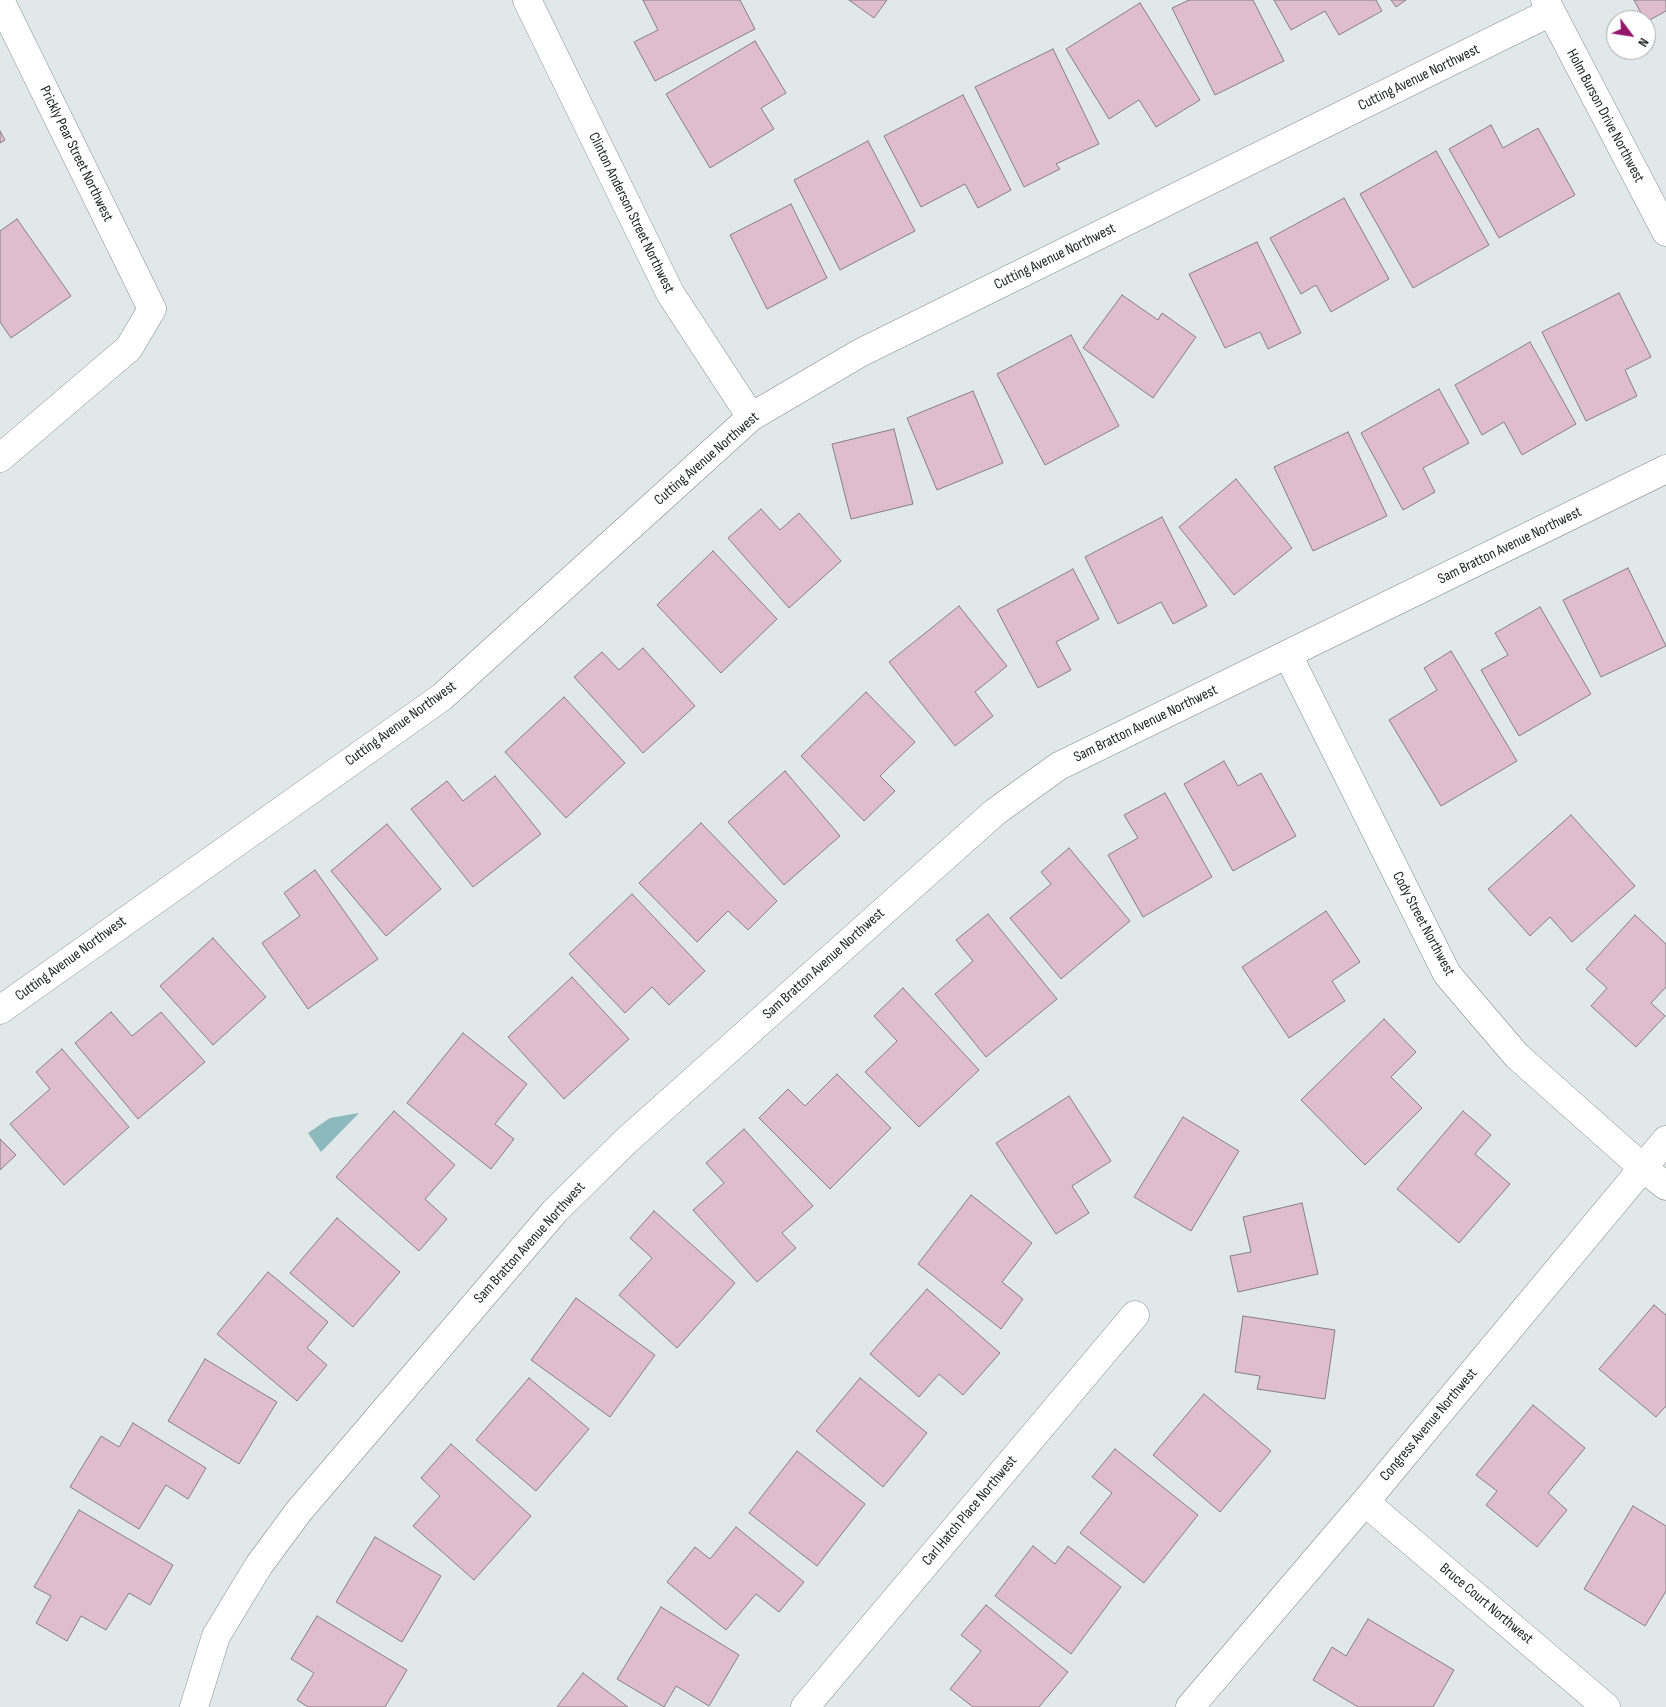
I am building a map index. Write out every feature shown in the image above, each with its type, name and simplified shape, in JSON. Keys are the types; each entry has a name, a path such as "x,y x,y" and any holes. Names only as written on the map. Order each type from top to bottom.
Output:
{"street":[{"name":"Prickly Pear Street Northwest","path":"0,0 152,309 128,348 0,458"},
{"name":"Clinton Anderson Street Northwest","path":"527,0 670,293 751,417"},
{"name":"Cutting Avenue Northwest","path":"0,1010 442,697 751,417 869,348 1548,6"},
{"name":"Holm Burson Drive Northwest","path":"1548,6 1666,232"},
{"name":"Sam Bratton Avenue Northwest","path":"194,1707 216,1636 259,1565 300,1511 555,1211 626,1140 995,812 1059,766 1666,470"},
{"name":"Cody Street Northwest","path":"1288,655 1447,974 1517,1056 1643,1168 1666,1186"},
{"name":"Congress Avenue Northwest","path":"1190,1707 1365,1502 1666,1140"},
{"name":"Carl Hatch Place Northwest","path":"805,1707 1135,1315"},
{"name":"Bruce Court Northwest","path":"1365,1502 1606,1707"}],"water":[{"path":"359,1113 321,1152 308,1133 330,1118"}],"building":[{"path":"643,0 740,0 755,29 655,81 634,42 658,30"},
{"path":"849,0 887,0 874,18"},
{"path":"1189,0 1253,0 1284,61 1215,95 1172,8"},
{"path":"1274,0 1376,0 1382,11 1339,35 1325,11 1291,30"},
{"path":"1391,0 1406,0 1396,7"},
{"path":"1634,0 1666,0 1666,11 1656,16 1656,10 1639,10"},
{"path":"1140,3 1200,100 1156,127 1139,100 1109,119 1066,49"},
{"path":"755,41 786,93 761,108 774,129 710,168 666,94"},
{"path":"1053,49 1099,144 1056,164 1060,169 1024,187 975,87"},
{"path":"963,95 1011,190 978,208 965,184 921,207 884,136"},
{"path":"1491,125 1503,148 1538,128 1575,195 1499,238 1449,149"},
{"path":"0,131 5,140 0,143"},
{"path":"868,141 915,231 840,270 794,180"},
{"path":"1436,151 1489,245 1413,288 1360,194"},
{"path":"1344,198 1389,279 1331,312 1316,285 1301,294 1270,238"},
{"path":"791,204 827,278 767,309 730,235"},
{"path":"17,219 71,296 11,338 0,322 0,231"},
{"path":"1257,242 1301,333 1268,349 1260,332 1225,348 1189,274"},
{"path":"1619,293 1651,357 1625,370 1637,396 1586,421 1542,332"},
{"path":"1122,295 1158,320 1162,313 1196,337 1153,398 1083,348"},
{"path":"1071,335 1119,426 1045,465 997,374"},
{"path":"1530,342 1576,424 1522,455 1504,422 1482,435 1455,385"},
{"path":"1439,389 1469,443 1423,468 1435,492 1403,510 1361,433"},
{"path":"973,391 1003,463 937,490 907,418"},
{"path":"894,429 913,504 851,519 832,444"},
{"path":"1348,432 1387,516 1313,551 1274,467"},
{"path":"1236,479 1292,548 1234,595 1179,527"},
{"path":"761,509 780,530 799,513 841,561 789,608 728,538"},
{"path":"1162,517 1207,606 1173,624 1161,602 1118,624 1085,557"},
{"path":"713,551 777,619 721,673 657,605"},
{"path":"1628,568 1666,646 1601,677 1563,600"},
{"path":"1073,569 1099,619 1056,642 1071,670 1038,688 997,610"},
{"path":"959,606 1007,666 975,692 993,716 955,746 889,662"},
{"path":"1540,607 1591,694 1519,736 1481,670 1508,655 1495,633"},
{"path":"643,648 695,706 643,753 574,677 602,652 619,670"},
{"path":"1451,651 1517,761 1441,806 1389,720 1437,690 1424,668"},
{"path":"866,692 915,742 880,776 895,791 864,821 801,756"},
{"path":"564,697 625,763 566,818 505,752"},
{"path":"1224,761 1238,786 1261,773 1296,836 1233,871 1184,784"},
{"path":"785,771 840,836 784,885 728,822"},
{"path":"495,776 541,834 473,887 411,809 447,781 463,801"},
{"path":"1165,793 1212,877 1143,917 1108,855 1138,838 1124,815"},
{"path":"1571,815 1635,886 1572,942 1550,917 1530,936 1488,889"},
{"path":"701,823 777,901 748,930 728,911 697,942 639,883"},
{"path":"387,824 441,889 386,936 331,871"},
{"path":"1069,848 1130,921 1061,979 1010,918 1051,884 1041,872"},
{"path":"315,870 378,959 308,1009 262,943 300,916 284,893"},
{"path":"632,894 705,971 669,1005 652,987 625,1013 569,954"},
{"path":"1326,911 1360,962 1332,981 1345,1001 1289,1038 1242,967"},
{"path":"988,914 1057,999 986,1057 935,994 973,961 956,940"},
{"path":"1635,915 1666,944 1666,987 1651,1003 1665,1016 1636,1047 1591,1006 1607,988 1586,969"},
{"path":"213,938 266,997 213,1045 160,986"},
{"path":"572,977 629,1039 564,1099 508,1037"},
{"path":"903,988 979,1070 919,1127 865,1072 897,1041 874,1016"},
{"path":"111,1012 132,1036 161,1012 205,1062 138,1119 75,1043"},
{"path":"1384,1019 1416,1052 1391,1077 1422,1108 1365,1165 1301,1100"},
{"path":"463,1033 527,1084 495,1124 514,1139 491,1169 407,1103"},
{"path":"62,1049 129,1127 64,1185 10,1124 50,1089 36,1072"},
{"path":"837,1074 891,1128 830,1189 759,1118 788,1089 805,1106"},
{"path":"1069,1096 1111,1161 1072,1186 1089,1213 1056,1234 996,1143"},
{"path":"394,1111 455,1165 425,1199 447,1219 419,1251 336,1177"},
{"path":"1463,1111 1491,1135 1475,1154 1510,1184 1459,1243 1397,1189"},
{"path":"1183,1117 1239,1151 1191,1231 1134,1197"},
{"path":"744,1129 813,1206 782,1233 796,1248 757,1282 693,1210 724,1183 706,1163"},
{"path":"0,1139 16,1155 0,1170"},
{"path":"971,1195 1032,1243 1002,1282 1023,1299 1001,1329 918,1264"},
{"path":"1302,1203 1318,1274 1238,1292 1230,1256 1251,1252 1243,1217"},
{"path":"654,1211 735,1283 677,1348 619,1295 652,1258 630,1238"},
{"path":"337,1218 400,1272 353,1327 290,1273"},
{"path":"268,1272 328,1322 307,1348 327,1365 297,1401 217,1334"},
{"path":"927,1289 1000,1353 963,1395 939,1374 919,1397 870,1354"},
{"path":"576,1298 655,1355 610,1417 531,1360"},
{"path":"1654,1305 1666,1315 1666,1406 1656,1417 1599,1369"},
{"path":"1243,1316 1335,1330 1325,1399 1257,1389 1260,1376 1235,1372"},
{"path":"205,1359 277,1402 239,1464 168,1421"},
{"path":"529,1378 589,1429 536,1491 476,1440"},
{"path":"860,1378 927,1433 883,1487 816,1431"},
{"path":"1204,1394 1271,1451 1220,1512 1153,1455"},
{"path":"1533,1405 1585,1448 1548,1493 1567,1510 1537,1547 1486,1505 1497,1491 1476,1475"},
{"path":"133,1423 206,1468 188,1499 166,1485 139,1529 70,1487 101,1436 119,1447"},
{"path":"451,1444 531,1516 474,1580 413,1526 440,1496 421,1478"},
{"path":"1115,1449 1198,1515 1144,1583 1080,1533 1112,1493 1092,1477"},
{"path":"797,1451 865,1504 817,1566 749,1513"},
{"path":"1633,1506 1666,1526 1666,1591 1645,1626 1584,1589"},
{"path":"79,1510 173,1565 150,1605 129,1593 106,1630 81,1616 67,1641 36,1623 51,1596 34,1587"},
{"path":"736,1527 804,1582 779,1612 756,1594 726,1630 667,1582 695,1547 710,1559"},
{"path":"375,1537 441,1576 402,1642 336,1602"},
{"path":"1033,1546 1055,1564 1068,1546 1121,1587 1071,1654 995,1596"},
{"path":"986,1605 1068,1672 1039,1707 973,1707 950,1689 981,1651 961,1635"},
{"path":"661,1607 739,1655 709,1706 676,1686 664,1707 617,1679"},
{"path":"317,1616 407,1670 385,1707 308,1707 297,1700 314,1673 291,1659"},
{"path":"1368,1619 1454,1670 1433,1707 1358,1707 1313,1680 1332,1647 1346,1656"},
{"path":"583,1673 628,1707 557,1707"}]}
